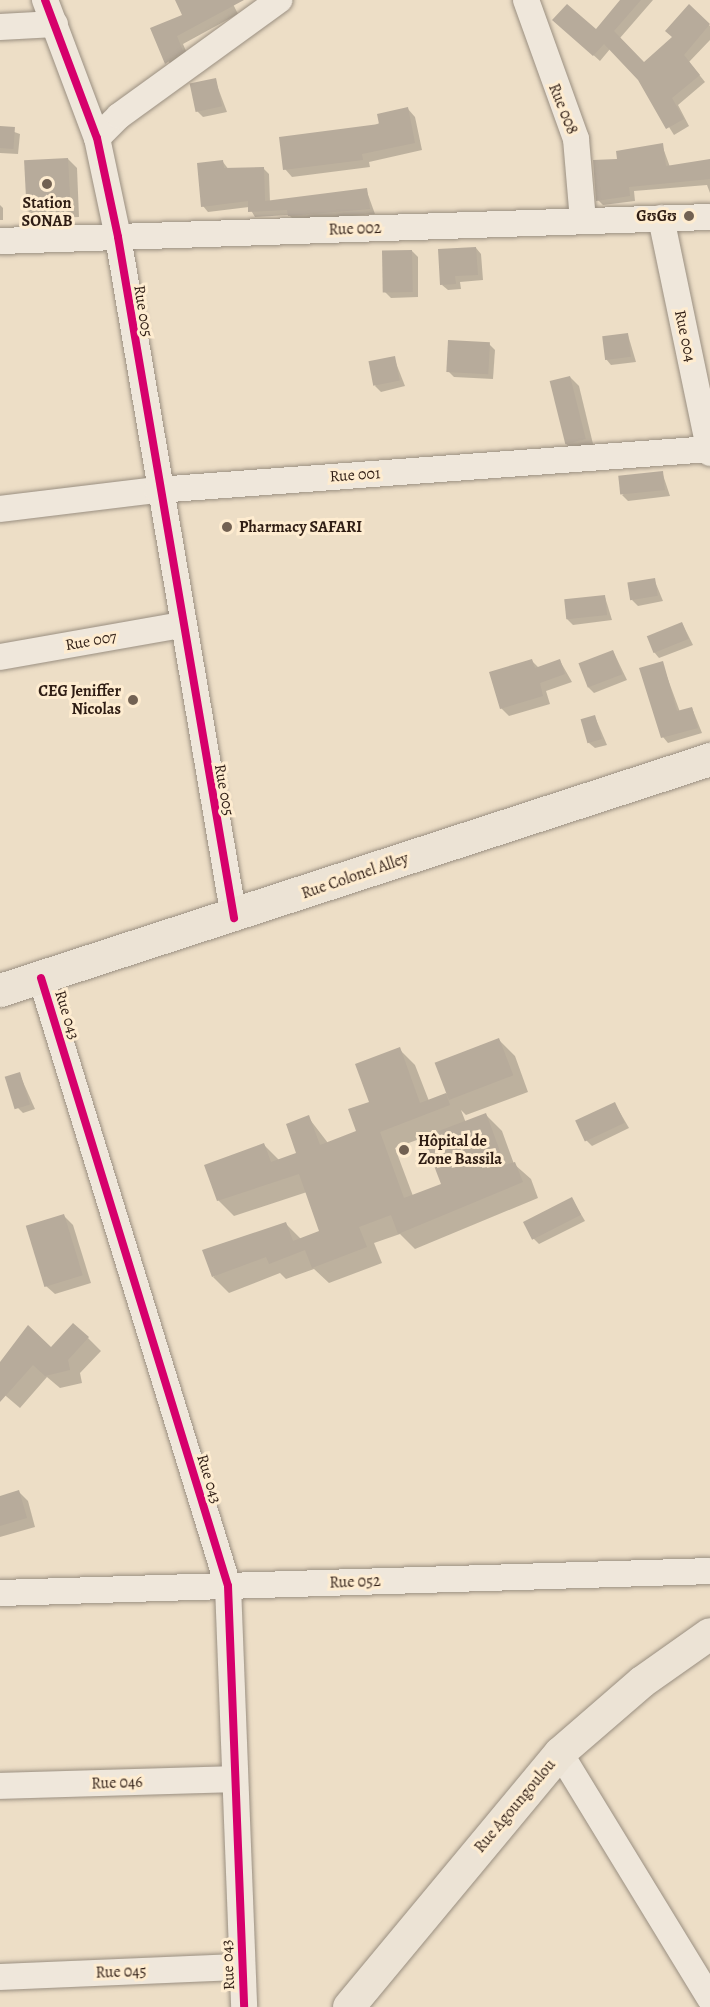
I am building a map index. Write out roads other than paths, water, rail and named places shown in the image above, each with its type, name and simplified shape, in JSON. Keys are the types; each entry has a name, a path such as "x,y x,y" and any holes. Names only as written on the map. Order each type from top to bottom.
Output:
{"highway":[{"name":"Rue Colonel Alley","path":"0,990 234,918 710,759"}],"main road":[{"name":"Rue Agoungoulou","path":"349,2007 560,1753 642,1682 710,1634"}],"street":[{"name":"Rue 005","path":"45,0 97,138 118,237 157,490 234,918"},
{"path":"97,138 118,116 279,0"},
{"name":"Rue 008","path":"526,0 576,140 583,221"},
{"path":"0,27 55,24"},
{"name":"Rue 002","path":"0,240 710,217"},
{"name":"Rue 004","path":"661,218 709,451"},
{"name":"Rue 001","path":"0,509 157,490 709,451"},
{"name":"Rue 007","path":"0,657 181,625"},
{"name":"Rue 043","path":"41,978 228,1586 244,2007"},
{"name":"Rue 052","path":"0,1593 708,1575"},
{"path":"560,1753 710,1999"},
{"name":"Rue 046","path":"0,1786 234,1779"},
{"name":"Rue 045","path":"0,1977 242,1967"}],"place":[{"name":"Station SONAB","path":"47,184"},
{"name":"GʊGʊ","path":"689,216"},
{"name":"Pharmacy SAFARI","path":"227,527"},
{"name":"CEG Jeniffer Nicolas","path":"133,700"},
{"name":"Hôpital de Zone Bassila","path":"404,1150"}]}
